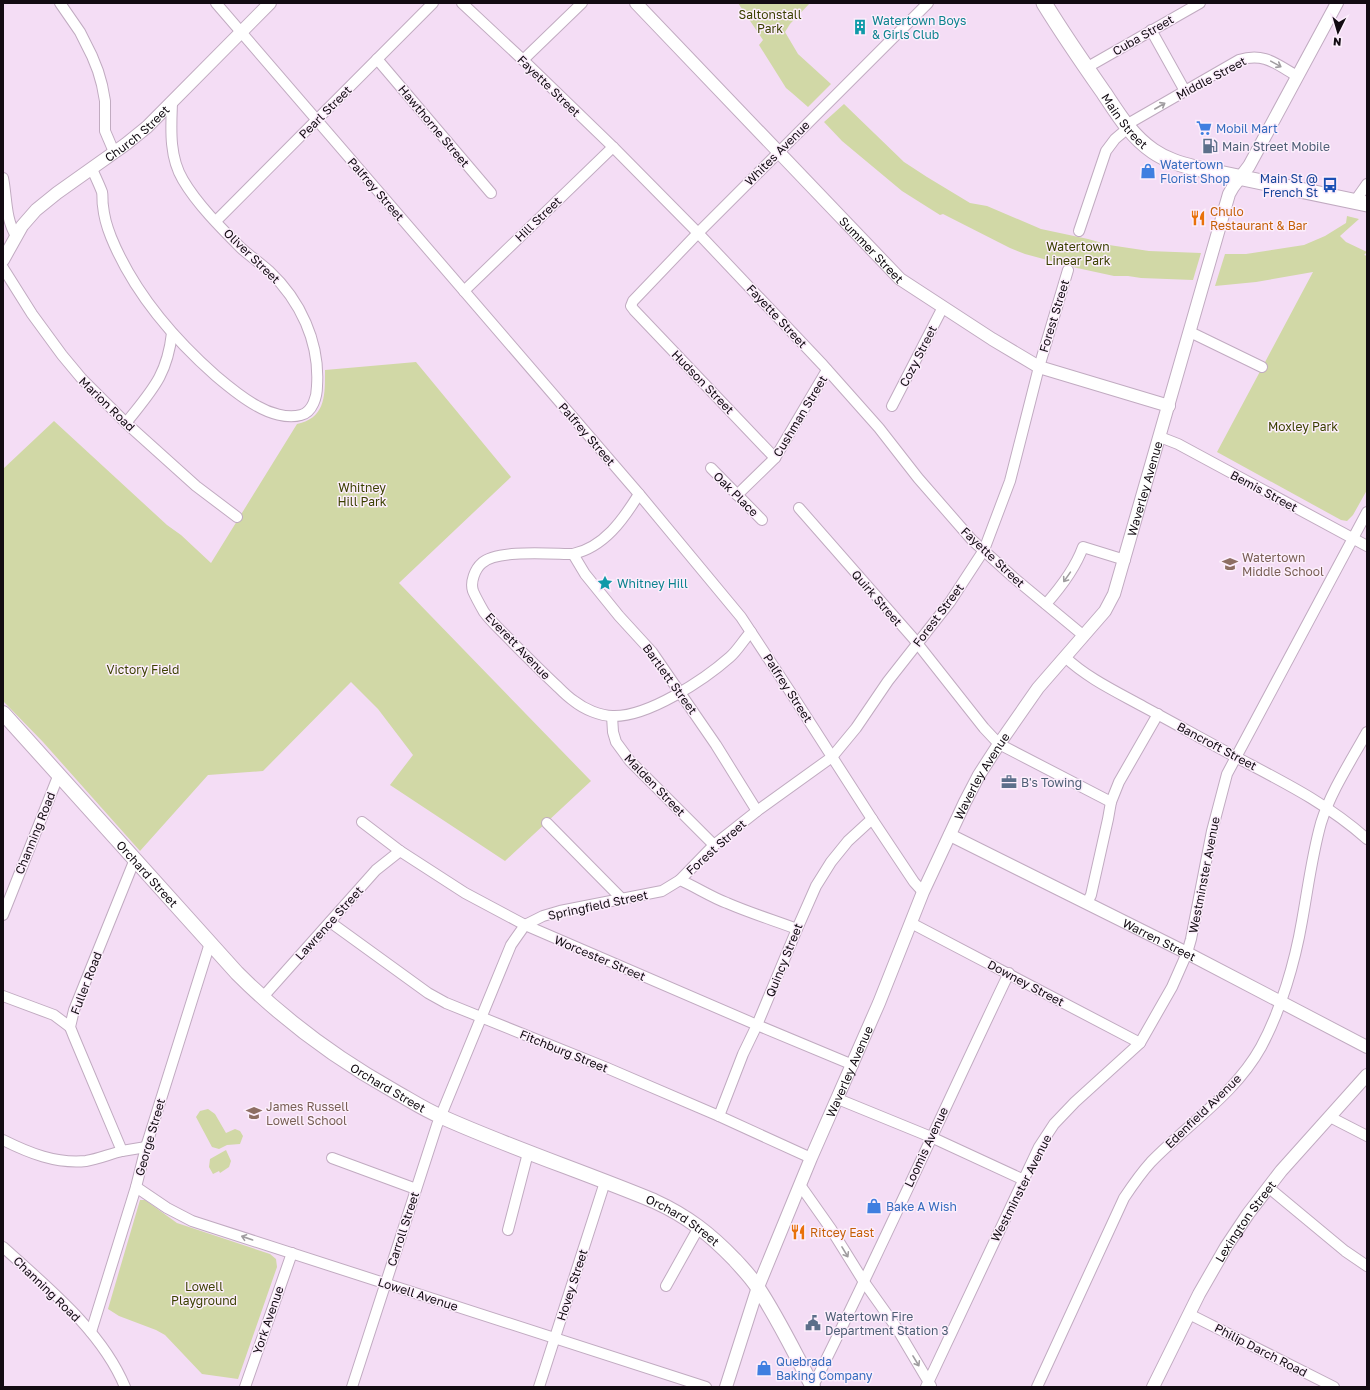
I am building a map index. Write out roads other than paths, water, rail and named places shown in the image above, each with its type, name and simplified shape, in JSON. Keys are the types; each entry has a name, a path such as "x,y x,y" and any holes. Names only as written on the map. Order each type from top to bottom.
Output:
{"main road":[{"name":"Main Street","path":"1044,3 1086,68 1127,127 1147,147 1170,160 1191,167 1361,203"},
{"name":"Orchard Street","path":"3,713 237,973 262,998 300,1030 382,1085 441,1117 673,1210 699,1227 727,1252 758,1287 813,1387"}],"street":[{"path":"60,3 80,32 96,66 105,101 104,131 114,152"},
{"name":"Palfrey Street","path":"216,3 639,494 751,632 872,819 914,882 923,892"},
{"name":"Church Street","path":"3,260 16,236 28,219 46,202 146,127 172,103 270,3"},
{"name":"Pearl Street","path":"216,221 433,3"},
{"name":"Fayette Street","path":"462,3 613,147 698,233 827,370 879,428 918,478 972,540 1013,577 1084,636"},
{"path":"523,60 582,3"},
{"name":"Summer Street","path":"636,3 900,279 992,339 1039,367 1169,406"},
{"name":"Whites Avenue","path":"631,306 640,292 928,3"},
{"name":"Cuba Street","path":"1086,68 1200,3"},
{"name":"Waverley Avenue","path":"726,1387 758,1287 811,1158 853,1064 923,892 979,775 1038,688 1109,605 1125,560 1228,198 1233,187 1248,166 1337,3"},
{"path":"1151,30 1185,91"},
{"name":"Middle Street","path":"1127,127 1239,60 1249,57 1258,57 1269,60 1297,76"},
{"name":"Hawthorne Street","path":"377,59 490,193"},
{"name":"Oliver Street","path":"172,103 172,143 177,168 190,190 242,249 281,283 290,295 306,323 315,351 318,380 313,405 306,414 294,416 278,415 256,406 219,378 172,333"},
{"path":"1079,231 1106,151 1114,139 1127,127"},
{"name":"Hill Street","path":"464,291 613,147"},
{"path":"92,169 102,192 106,221 116,249 132,278 172,333 169,355 159,379 126,423"},
{"path":"3,178 8,217 16,236"},
{"path":"1361,203 1367,184"},
{"name":"Marion Road","path":"3,268 32,314 72,368 126,423 196,486 237,517"},
{"name":"Forest Street","path":"680,880 714,846 757,811 832,757 856,728 888,681 950,602 984,550 1010,481 1039,367 1068,270"},
{"name":"Hudson Street","path":"631,306 775,458"},
{"name":"Cozy Street","path":"892,406 943,307"},
{"path":"1190,332 1262,367"},
{"name":"Cushman Street","path":"737,494 775,458 827,370"},
{"name":"Bemis Street","path":"1160,437 1178,444 1367,546"},
{"name":"Oak Place","path":"711,468 762,520"},
{"name":"Everett Avenue","path":"639,494 626,515 615,528 600,542 584,552 573,554 509,554 492,558 482,563 476,571 472,581 472,589 477,601 485,613 544,674 574,701 589,710 612,716 648,709 680,692 705,676 731,656 751,632"},
{"name":"Quirk Street","path":"799,508 917,644 984,728 999,744 1110,802"},
{"name":"Westminster Avenue","path":"929,1385 1039,1147 1054,1124 1075,1102 1140,1043 1172,987 1187,953 1223,785 1235,756 1367,512"},
{"path":"1046,604 1056,594 1077,563 1083,547 1125,560"},
{"name":"Bartlett Street","path":"573,554 585,574 619,616 652,652 716,745 757,811"},
{"name":"Bancroft Street","path":"1065,657 1071,663 1096,680 1327,807 1367,839"},
{"path":"1087,903 1091,895 1108,819 1110,802 1119,782 1158,714"},
{"name":"Malden Street","path":"612,716 613,732 616,742 630,761 714,846"},
{"name":"Edenfield Avenue","path":"1037,1387 1124,1198 1137,1179 1151,1163 1230,1088 1261,1048 1281,1003 1287,985 1302,923 1308,881 1320,828 1327,807 1367,732"},
{"name":"Channing Road","path":"3,915 59,774"},
{"name":"Quincy Street","path":"719,1116 743,1054 757,1025 796,929 816,886 831,862 848,841 872,819"},
{"name":"Worcester Street","path":"362,822 400,851 465,893 525,924 757,1025 853,1064"},
{"path":"547,823 622,899"},
{"name":"Warren Street","path":"950,835 1187,953 1367,1047"},
{"name":"Lawrence Street","path":"262,998 376,870 400,851"},
{"name":"Fuller Road","path":"122,1151 70,1027 74,1010 135,859"},
{"path":"680,880 695,886 704,893 727,903 796,929"},
{"name":"Springfield Street","path":"525,924 543,916 560,911 662,891 680,880"},
{"name":"Fitchburg Street","path":"330,922 428,993 446,1003 600,1065 719,1116 811,1158"},
{"name":"Downey Street","path":"911,923 1140,1043"},
{"path":"441,1117 480,1017 511,945 525,924"},
{"name":"George Street","path":"91,1332 136,1187 146,1147 210,943"},
{"name":"Loomis Avenue","path":"813,1387 1009,973"},
{"path":"3,996 54,1016 70,1027"},
{"name":"Lexington Street","path":"1153,1387 1189,1314 1230,1241 1268,1187 1367,1075"},
{"path":"838,1099 931,1137 1024,1180"},
{"name":"Carroll Street","path":"352,1387 416,1189 441,1117"},
{"path":"1330,1117 1367,1136"},
{"path":"3,1140 29,1153 46,1158 66,1161 87,1161 122,1151 146,1147"},
{"path":"508,1230 528,1153"},
{"path":"332,1158 416,1189"},
{"name":"Hovey Street","path":"539,1387 605,1182"},
{"path":"800,1185 831,1229 864,1282 896,1327 929,1385"},
{"name":"Lowell Avenue","path":"136,1187 167,1208 192,1221 706,1387"},
{"path":"1268,1187 1345,1251 1367,1266"},
{"path":"666,1286 699,1227"},
{"name":"Channing Road","path":"3,1247 61,1301 91,1332 114,1364 125,1387"},
{"name":"York Avenue","path":"245,1387 288,1252"},
{"name":"Philip Darch Road","path":"1189,1314 1334,1387"}],"place":[{"name":"Watertown Boys & Girls Club","path":"860,27"},
{"name":"Mobil Mart","path":"1204,128"},
{"name":"Main Street Mobile","path":"1210,146"},
{"name":"Watertown Florist Shop","path":"1148,171"},
{"name":"Main St @ French St","path":"1330,185"},
{"name":"Chulo Restaurant & Bar","path":"1198,218"},
{"name":"Watertown Middle School","path":"1230,564"},
{"name":"Whitney Hill","path":"605,583"},
{"name":"B's Towing","path":"1009,782"},
{"name":"James Russell Lowell School","path":"254,1113"},
{"name":"Bake A Wish","path":"874,1206"},
{"name":"Ritcey East","path":"798,1232"},
{"name":"Watertown Fire Department Station 3","path":"813,1323"},
{"name":"Quebrada Baking Company","path":"764,1368"}],"park label":[{"name":"Saltonstall Park","path":"770,21"},
{"name":"Watertown Linear Park","path":"1078,253"},
{"name":"Moxley Park","path":"1303,426"},
{"name":"Whitney Hill Park","path":"362,494"},
{"name":"Victory Field","path":"143,669"},
{"name":"Lowell Playground","path":"204,1293"}]}
